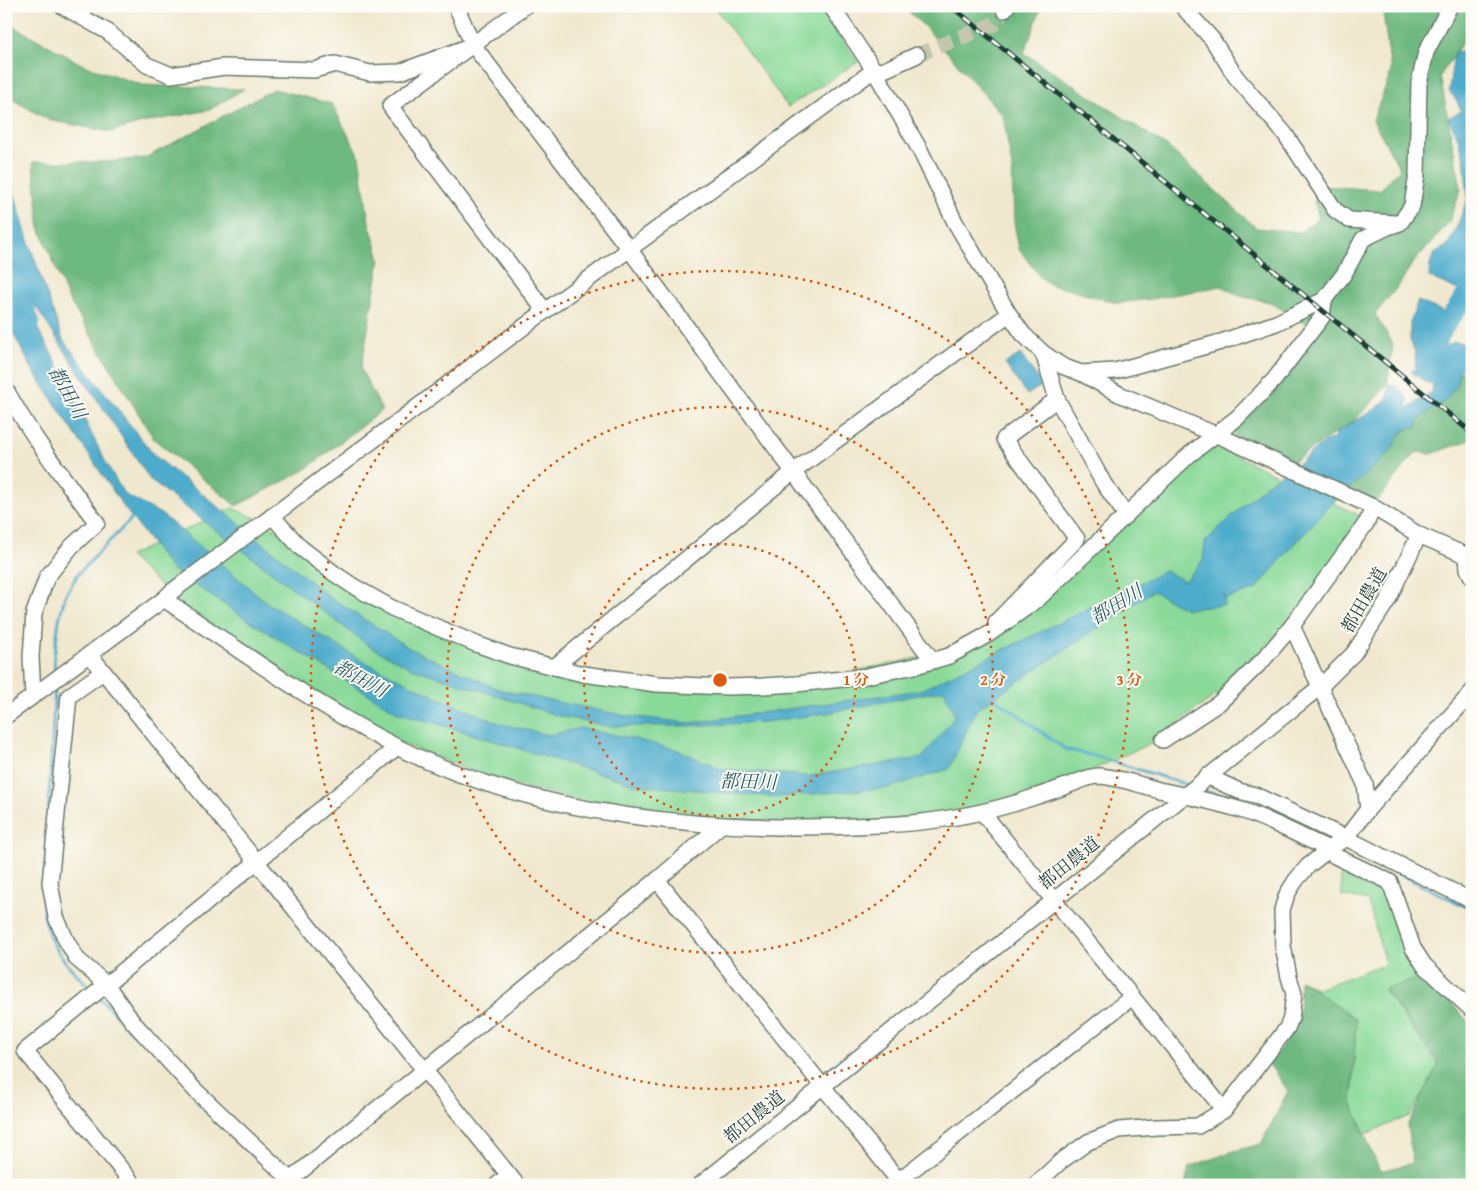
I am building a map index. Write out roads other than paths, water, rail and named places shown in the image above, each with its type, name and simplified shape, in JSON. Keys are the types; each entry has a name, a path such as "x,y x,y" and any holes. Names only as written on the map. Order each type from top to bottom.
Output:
{"street":[{"path":"62,6 108,32 148,64 171,75 224,67 314,70 335,64 370,73 400,72 473,45"},
{"path":"456,6 473,45 629,248 933,661"},
{"path":"525,6 390,106 545,311"},
{"path":"831,6 874,70 920,150 956,222 1009,314 1023,334 1043,353 1062,366 1081,373 1119,394 1373,507 1420,535 1469,557 1468,569 1472,577"},
{"path":"1182,6 1212,39 1236,76 1286,134 1335,210 1349,220 1400,223"},
{"path":"1081,373 1115,372 1222,342 1276,323 1324,300 1344,274 1363,239 1400,223 1412,206 1417,174 1419,83 1426,52 1450,6"},
{"path":"6,716 90,655 629,248 874,70 882,71 917,55"},
{"path":"272,516 302,548 335,574 371,597 417,620 468,641 510,656 554,668 620,680 694,686 746,687 829,681 894,671 949,656 976,642 1018,615 1037,600 1189,455 1219,437 1274,380 1322,317 1324,300"},
{"path":"554,668 793,472 1009,314"},
{"path":"1043,353 1057,399 1104,484 1126,515"},
{"path":"6,390 12,417 55,466 97,523 71,546 47,578 34,613 30,657 38,692"},
{"path":"976,642 1077,539 1004,439 1057,399"},
{"path":"1163,740 1219,703 1242,682 1292,626 1366,522 1373,507"},
{"name":"都田農道","path":"700,1185 1184,794 1321,686 1354,653 1388,600 1420,535"},
{"path":"167,596 320,704 397,747 463,776 528,795 662,820 720,826 803,828 923,822 982,812 1014,804 1096,776 1184,794 1245,812 1338,843 1472,901"},
{"path":"1292,626 1365,784 1368,809"},
{"path":"90,655 425,1071 508,1182"},
{"path":"103,672 68,696 50,884 56,917 77,959 105,985 132,1021 195,1090 290,1182 720,826"},
{"path":"1035,1185 1060,1162 1088,1142 1119,1130 1198,1126 1224,1110 1287,1028 1291,1018 1294,994 1283,946 1282,910 1287,894 1308,866 1338,843 1472,692"},
{"path":"134,1185 24,1051 397,747"},
{"path":"1204,778 1255,795 1338,843"},
{"path":"982,812 1224,1110"},
{"path":"1338,843 1335,856 1390,882 1413,948 1424,964 1472,1010"},
{"path":"657,880 898,1183 1132,997"}],"water":[{"path":"1472,36 1472,296 1429,277 1432,258 1437,252 1446,247 1453,236 1468,198 1464,158 1457,135 1448,118 1461,111 1457,101 1449,91 1454,52 1464,51"},
{"path":"6,164 28,240 63,340 154,455 331,598 409,648 500,690 626,716 690,723 921,690 1165,571 1185,581 1203,560 1205,542 1224,523 1269,482 1300,462 1326,441 1334,439 1337,432 1377,408 1388,397 1389,385 1398,388 1408,400 1406,409 1431,393 1433,389 1432,384 1411,372 1416,367 1415,352 1410,340 1410,322 1418,301 1446,313 1439,342 1444,348 1455,342 1461,343 1469,350 1472,358 1460,369 1456,386 1445,401 1424,415 1418,422 1417,427 1409,428 1402,432 1389,453 1325,510 1257,589 1225,599 1223,593 1225,605 1186,609 1153,591 977,709 949,769 888,788 776,797 637,785 399,713 243,617 171,569 123,506 32,369 6,320 7,301 20,297 53,356 104,459 124,494 161,514 269,604 363,661 436,697 501,724 549,735 581,728 678,750 721,769 808,776 922,758 955,716 944,690 827,713 765,722 687,726 607,726 559,716 411,668 369,646 151,481 22,286 6,236"},
{"path":"1020,354 1043,385 1027,395 1005,364"}],"waterway":[{"name":"都田川","path":"6,259 30,323"},
{"name":"都田川","path":"1431,352 1444,327 1469,291 1472,276"},
{"path":"55,675 54,656 59,620 65,596 78,574 134,516"},
{"path":"46,855 55,686"},
{"path":"992,696 1065,749 1095,756 1188,785"},
{"path":"1201,790 1255,804 1332,841"},
{"path":"1342,846 1472,910"},
{"path":"44,888 44,914 51,939 64,960 93,991"},
{"path":"99,997 133,1033"},
{"path":"197,1101 259,1161"}],"tunnel":[{"path":"917,55 994,24 1004,10"}],"railway":[{"path":"951,6 1472,433"}]}
